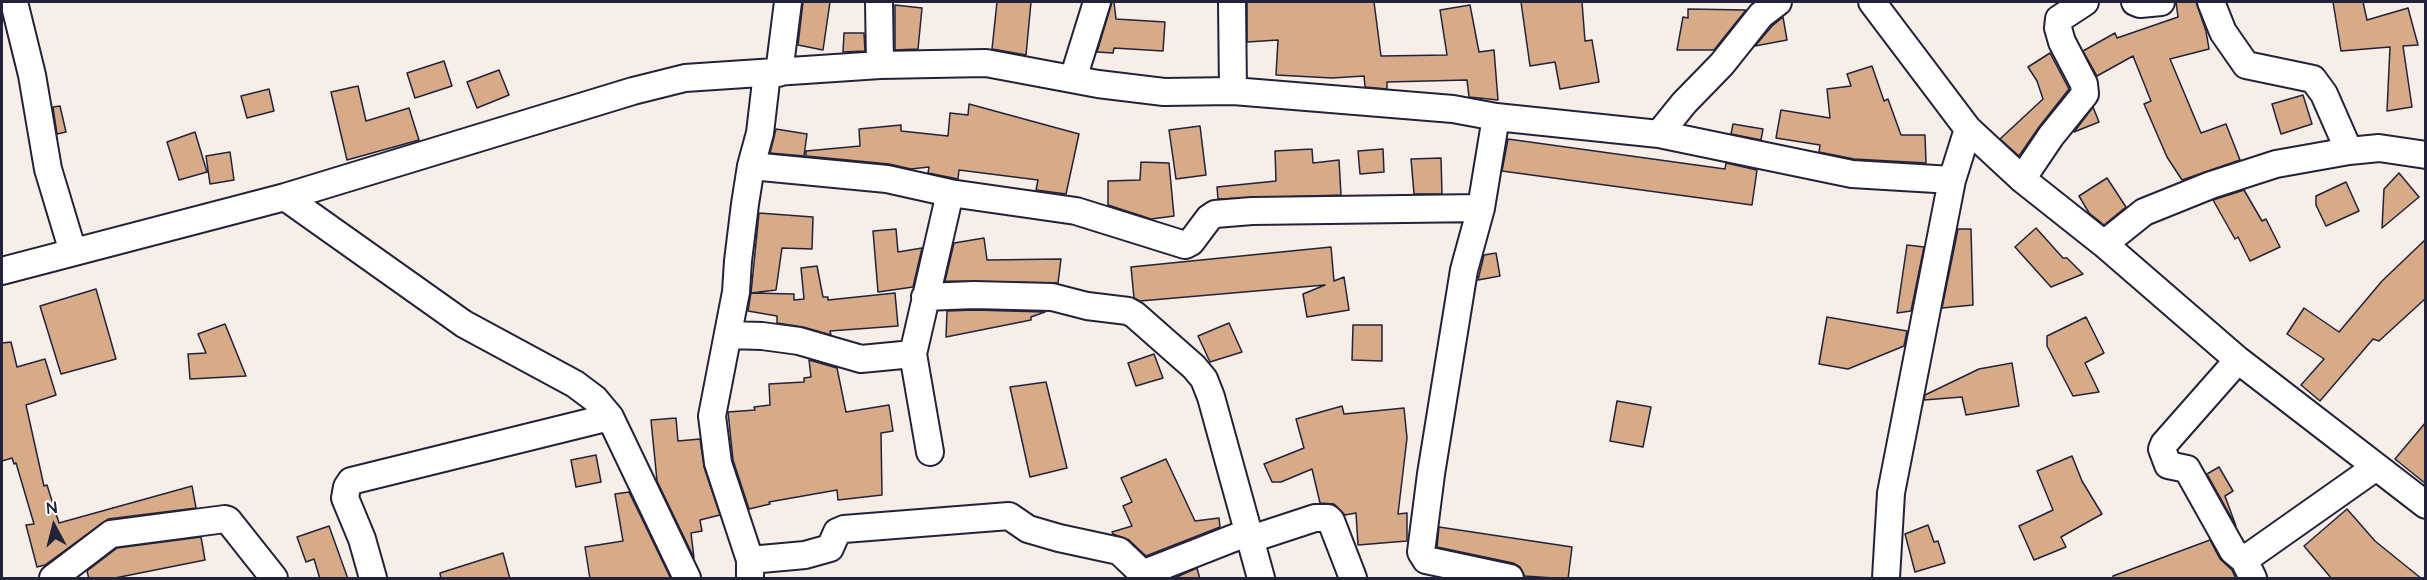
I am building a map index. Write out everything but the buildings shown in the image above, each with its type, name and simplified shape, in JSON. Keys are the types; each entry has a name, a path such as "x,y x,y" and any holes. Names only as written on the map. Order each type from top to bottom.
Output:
{"street":[{"path":"14,2 32,75 48,169 73,252"},
{"path":"788,2 751,166 736,292 712,416 718,463 747,574 830,548 837,532 844,530 1009,516 1028,529 1119,551 1141,572 1147,572 1250,535 1315,518 1328,518 1353,579"},
{"path":"879,2 880,65"},
{"path":"1073,79 1097,2"},
{"path":"1232,2 1233,91"},
{"path":"1659,134 1684,103 1722,64 1761,15 1778,2"},
{"path":"1872,2 1968,129 2022,179 2104,244 2238,360 2376,467 2422,496"},
{"path":"2022,179 2051,135 2085,94 2084,84 2062,42 2058,28 2059,19 2085,2"},
{"path":"2135,2 2140,4 2161,2"},
{"path":"2211,2 2223,32 2246,65 2313,80 2324,93 2349,151"},
{"path":"2,271 285,197 685,78 880,65 986,63 1073,79 1164,92 1233,91 1453,109 1496,117 1659,134 1851,174 1952,180"},
{"path":"1496,117 1481,208 1464,270 1431,474 1421,552 1426,560 1510,579"},
{"path":"1886,579 1891,493 1952,180 1968,129"},
{"path":"2104,244 2144,212 2211,185 2276,164 2379,148 2426,155"},
{"path":"751,166 887,179 950,193 1076,211 1185,245 1191,242 1209,218 1215,214 1252,211 1481,208"},
{"path":"930,452 913,354 950,193"},
{"path":"285,197 464,324 575,384 595,399 610,417 687,579"},
{"path":"925,297 984,295 1052,297 1087,306 1128,311 1135,315 1194,367 1204,379 1261,579"},
{"path":"728,335 762,336 798,341 861,359 913,354"},
{"path":"2238,360 2162,449 2168,465 2187,469 2233,551 2248,569 2376,467"},
{"path":"373,579 362,539 345,498 351,481 610,417"},
{"path":"53,579 111,534 225,519 273,579"}]}
